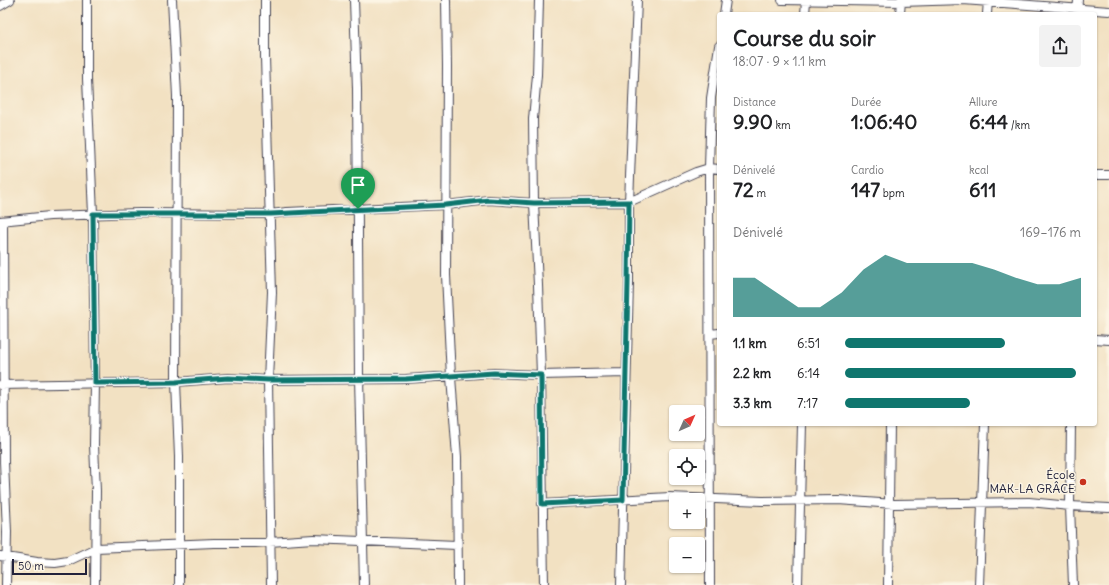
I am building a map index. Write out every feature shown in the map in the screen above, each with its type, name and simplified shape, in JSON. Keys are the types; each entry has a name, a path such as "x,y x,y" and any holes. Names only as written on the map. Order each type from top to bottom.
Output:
{"street":[{"path":"0,6 10,0"},
{"path":"87,0 87,79 93,214 95,383 94,445 96,491 95,585"},
{"path":"172,0 177,96 176,382 179,457 179,585"},
{"path":"265,0 265,57 271,214 272,292 268,380 271,585"},
{"path":"354,0 357,89 359,378 364,585"},
{"path":"446,0 446,275 457,457 458,585"},
{"path":"539,0 537,75 533,119 534,203 541,375 544,585"},
{"path":"621,585 629,202 637,0"},
{"path":"724,12 726,0"},
{"path":"782,0 963,0 1077,7 1109,11"},
{"path":"805,12 806,1"},
{"path":"900,12 901,1"},
{"path":"710,585 709,168 711,98 717,59"},
{"path":"6,585 3,556 7,532 2,385 2,221 50,216 93,214 271,214 446,205 489,200 534,203 629,202 696,172 709,168 717,169"},
{"path":"1097,175 1109,175"},
{"path":"710,334 717,334"},
{"path":"1097,339 1109,340"},
{"path":"2,385 176,382 228,378 268,380 359,378 406,379 494,373 541,375 626,373"},
{"path":"798,585 802,426"},
{"path":"888,585 890,426"},
{"path":"979,585 985,426"},
{"path":"1071,426 1070,506 1073,585"},
{"path":"542,504 670,497 762,501 838,500 889,504 1029,502 1109,508"},
{"path":"3,556 37,562 68,561 96,548 271,542 312,539 458,544"}],"place":[{"name":"École MAK-LA GRÂCE","path":"1083,482"}],"route":[{"path":"489,200 534,203 591,201 629,202 623,500 542,504 541,375 494,373 406,379 371,378 268,380 228,378 176,382 95,383 93,214 271,214 358,209 446,205 489,200"}]}
